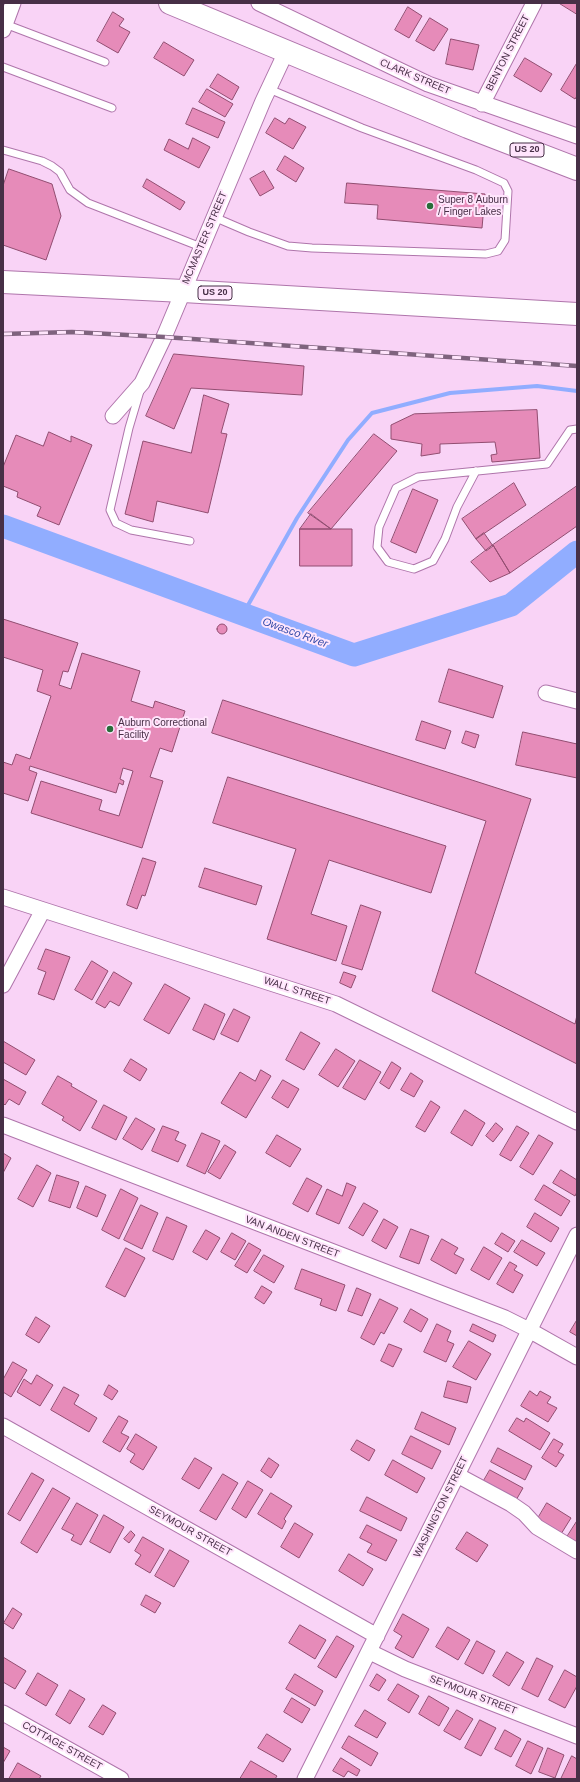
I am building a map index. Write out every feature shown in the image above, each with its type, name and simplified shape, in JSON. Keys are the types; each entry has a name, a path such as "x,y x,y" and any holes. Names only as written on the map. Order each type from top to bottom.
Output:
{"highway":[{"name":"US 20","path":"171,4 477,131 577,170"},
{"name":"US 20","path":"3,282 574,312"}],"street":[{"path":"4,27 13,3"},
{"name":"BENTON STREET","path":"482,104 534,3"},
{"name":"CLARK STREET","path":"264,4 428,84 577,136"},
{"name":"MCMASTER STREET","path":"113,416 142,383 164,337 214,216 286,52"},
{"path":"546,693 577,701"},
{"name":"WALL STREET","path":"3,897 336,1004 577,1122"},
{"path":"3,985 43,910"},
{"name":"VAN ANDEN STREET","path":"3,1125 497,1315 530,1330 577,1357"},
{"name":"WASHINGTON STREET","path":"305,1779 370,1652 577,1235"},
{"name":"SEYMOUR STREET","path":"3,1426 377,1636"},
{"path":"457,1475 512,1504 524,1513 537,1527 577,1551"},
{"name":"SEYMOUR STREET","path":"370,1652 405,1669 577,1736"},
{"name":"COTTAGE STREET","path":"3,1713 121,1779"}],"lane":[{"path":"4,27 104,62"},
{"path":"3,67 112,108"},
{"path":"214,216 249,232 288,246 312,248 486,254 498,251 505,240 508,191 504,183 476,170 362,128 269,88"},
{"path":"3,150 42,161 52,166 60,172 70,190 88,203 201,247"},
{"path":"142,383 129,428 110,510 116,523 131,530 190,541"},
{"path":"476,471 457,507 445,539 433,561 414,569 388,562 378,547 379,527 396,488 418,477 476,471 548,464 570,430 577,429"}],"building":[{"path":"559,3 577,3 577,14"},
{"path":"408,7 422,16 409,38 395,30"},
{"path":"113,12 124,19 119,26 130,32 118,53 97,41"},
{"path":"430,18 448,29 434,51 416,41"},
{"path":"451,39 479,45 473,70 446,64"},
{"path":"164,42 194,60 184,76 154,58"},
{"path":"525,58 552,74 541,92 514,76"},
{"path":"577,63 577,96 575,99 561,90"},
{"path":"218,74 239,87 232,100 210,87"},
{"path":"207,89 233,104 225,117 199,102"},
{"path":"193,108 225,122 218,138 186,124"},
{"path":"275,118 285,124 289,118 306,127 293,149 266,133"},
{"path":"193,138 210,147 199,168 164,150 169,139 188,149"},
{"path":"285,156 304,168 296,182 277,170"},
{"path":"9,169 52,184 61,216 46,260 3,245 3,186"},
{"path":"264,171 274,188 260,196 250,179"},
{"path":"147,179 185,202 180,210 143,187"},
{"path":"347,183 485,194 482,228 377,219 378,205 345,203"},
{"path":"174,354 304,366 302,395 191,388 174,429 146,416"},
{"path":"204,395 229,404 221,433 227,434 208,513 157,501 153,522 125,514 143,441 191,453"},
{"path":"537,410 540,458 492,462 491,455 497,454 495,442 440,444 440,453 421,456 422,444 391,439 391,425 414,414"},
{"path":"49,432 71,442 71,436 92,445 59,525 37,516 41,507 17,497 18,492 3,486 3,467 16,435 43,446"},
{"path":"374,434 397,451 331,529 308,513"},
{"path":"514,483 526,505 476,539 462,519"},
{"path":"577,486 577,526 510,573 493,545"},
{"path":"413,489 438,500 416,553 391,542"},
{"path":"311,514 331,529 300,529"},
{"path":"300,529 352,529 352,566 300,566"},
{"path":"484,533 493,546 486,551 476,539"},
{"path":"493,545 510,573 490,582 471,562"},
{"name":"Auburn Correctional Facility","path":"3,619 78,643 68,672 63,671 59,685 71,689 82,653 140,671 131,701 153,708 155,701 185,711 172,752 160,748 150,777 163,781 142,848 31,813 41,781 102,800 99,810 119,816 133,771 123,768 120,779 124,781 123,785 119,783 116,793 30,766 29,770 37,773 28,801 3,793 3,762 12,765 16,754 30,759 51,696 37,691 43,670 3,657"},
{"path":"220,624 224,624 226,625 226,633 220,634 217,631 217,627"},
{"path":"449,669 503,686 493,718 439,702"},
{"path":"223,700 531,799 475,973 575,1024 577,1015 577,1064 432,991 486,821 212,733"},
{"path":"422,721 451,731 445,749 416,740"},
{"path":"466,731 479,735 475,748 462,743"},
{"path":"523,732 577,744 577,778 516,765"},
{"path":"228,777 446,846 431,893 329,860 311,914 347,926 336,961 267,939 296,849 213,823"},
{"path":"143,858 156,862 145,896 142,895 137,909 127,905"},
{"path":"205,868 262,886 256,905 199,887"},
{"path":"361,905 381,912 362,970 342,964"},
{"path":"46,949 70,957 54,1000 38,994 46,972 38,969"},
{"path":"92,961 108,971 92,1000 75,990"},
{"path":"114,972 132,983 119,1006 110,1001 105,1008 96,1003"},
{"path":"344,972 356,976 351,988 340,983"},
{"path":"165,984 190,998 169,1034 144,1020"},
{"path":"205,1004 225,1014 214,1040 193,1030"},
{"path":"234,1009 250,1017 238,1042 221,1034"},
{"path":"301,1032 320,1043 304,1070 286,1060"},
{"path":"3,1041 35,1060 26,1075 3,1062"},
{"path":"336,1049 355,1061 338,1087 319,1075"},
{"path":"131,1059 147,1069 140,1081 124,1071"},
{"path":"360,1060 381,1072 365,1100 343,1088"},
{"path":"392,1062 401,1068 389,1089 380,1083"},
{"path":"261,1070 271,1076 246,1118 221,1103 240,1072 255,1081"},
{"path":"411,1073 423,1081 414,1097 401,1090"},
{"path":"58,1076 72,1084 71,1086 97,1101 80,1131 62,1120 64,1117 42,1104"},
{"path":"3,1079 26,1092 19,1105 9,1099 5,1105 3,1103"},
{"path":"283,1080 299,1089 288,1108 272,1098"},
{"path":"431,1101 440,1107 425,1132 416,1127"},
{"path":"104,1105 127,1117 116,1140 92,1128"},
{"path":"465,1110 485,1123 472,1146 451,1133"},
{"path":"136,1118 155,1129 142,1150 123,1139"},
{"path":"496,1123 503,1129 493,1142 486,1136"},
{"path":"163,1126 179,1132 175,1140 186,1145 178,1162 152,1151"},
{"path":"517,1126 529,1133 511,1161 500,1155"},
{"path":"202,1133 220,1141 205,1174 187,1166"},
{"path":"277,1135 301,1149 290,1167 266,1153"},
{"path":"539,1135 553,1143 533,1175 520,1167"},
{"path":"225,1145 236,1152 220,1179 208,1172"},
{"path":"3,1153 11,1158 3,1173"},
{"path":"37,1165 51,1173 33,1207 18,1199"},
{"path":"561,1170 577,1180 577,1192 575,1196 553,1183"},
{"path":"57,1175 79,1182 70,1208 49,1201"},
{"path":"307,1178 322,1186 308,1212 293,1204"},
{"path":"347,1183 356,1187 339,1224 316,1214 327,1189 342,1196"},
{"path":"544,1185 570,1201 561,1216 535,1200"},
{"path":"86,1186 106,1195 97,1217 77,1208"},
{"path":"121,1189 138,1198 119,1239 102,1230"},
{"path":"364,1203 378,1211 363,1236 349,1228"},
{"path":"141,1205 158,1213 142,1249 124,1240"},
{"path":"535,1213 559,1228 551,1242 527,1227"},
{"path":"167,1217 187,1226 173,1260 153,1251"},
{"path":"384,1219 398,1227 386,1249 372,1241"},
{"path":"411,1229 429,1236 419,1264 400,1257"},
{"path":"206,1230 220,1238 207,1260 193,1252"},
{"path":"232,1233 246,1241 235,1260 221,1252"},
{"path":"502,1233 515,1241 508,1252 495,1244"},
{"path":"442,1239 458,1248 454,1254 464,1259 456,1274 431,1260"},
{"path":"522,1240 545,1253 537,1266 514,1252"},
{"path":"249,1243 261,1250 247,1273 235,1266"},
{"path":"484,1247 502,1258 489,1280 471,1270"},
{"path":"126,1248 145,1258 125,1297 106,1287"},
{"path":"264,1255 284,1266 274,1283 254,1271"},
{"path":"510,1262 517,1266 514,1270 523,1275 513,1293 497,1284"},
{"path":"302,1269 345,1285 336,1311 320,1305 322,1299 295,1289"},
{"path":"262,1286 272,1292 264,1304 255,1298"},
{"path":"357,1288 371,1294 362,1316 348,1311"},
{"path":"380,1299 398,1308 384,1334 381,1332 374,1345 361,1338"},
{"path":"411,1309 428,1319 421,1332 404,1322"},
{"path":"36,1317 50,1326 39,1343 26,1335"},
{"path":"577,1320 577,1336 570,1332"},
{"path":"437,1324 451,1331 447,1341 454,1344 446,1362 424,1352"},
{"path":"473,1324 496,1335 493,1342 470,1331"},
{"path":"469,1341 491,1354 476,1380 453,1367"},
{"path":"389,1344 402,1349 393,1367 381,1361"},
{"path":"13,1362 27,1370 11,1397 3,1392 3,1380"},
{"path":"37,1375 53,1385 40,1406 17,1392 24,1379 31,1384"},
{"path":"448,1381 471,1387 467,1403 444,1397"},
{"path":"109,1385 118,1391 112,1400 104,1395"},
{"path":"64,1387 79,1395 74,1404 97,1418 89,1432 51,1410"},
{"path":"530,1391 537,1396 540,1391 551,1397 547,1403 557,1408 548,1422 521,1406"},
{"path":"422,1412 456,1428 449,1445 415,1429"},
{"path":"119,1416 128,1421 121,1433 129,1437 120,1452 103,1442"},
{"path":"517,1418 524,1422 526,1418 550,1433 540,1450 509,1431"},
{"path":"136,1434 157,1447 143,1470 130,1462 135,1454 127,1449"},
{"path":"411,1436 441,1451 432,1469 402,1454"},
{"path":"554,1439 563,1444 558,1452 564,1455 556,1467 542,1458"},
{"path":"357,1440 375,1450 369,1461 351,1450"},
{"path":"498,1448 532,1466 525,1480 491,1462"},
{"path":"195,1458 212,1468 199,1489 182,1479"},
{"path":"269,1458 279,1465 271,1478 261,1471"},
{"path":"393,1460 425,1478 417,1493 385,1475"},
{"path":"490,1470 523,1488 515,1502 482,1484"},
{"path":"32,1473 44,1480 20,1521 8,1514"},
{"path":"223,1474 238,1483 216,1520 200,1511"},
{"path":"248,1481 263,1490 246,1518 232,1509"},
{"path":"53,1488 70,1498 37,1553 21,1543"},
{"path":"271,1493 292,1506 284,1519 286,1521 282,1529 258,1514"},
{"path":"367,1497 407,1518 401,1531 360,1511"},
{"path":"77,1503 98,1515 81,1545 71,1540 74,1535 62,1529"},
{"path":"547,1503 571,1518 561,1534 537,1520"},
{"path":"104,1515 124,1527 110,1553 90,1542"},
{"path":"577,1521 577,1543 567,1537"},
{"path":"295,1523 313,1534 299,1558 281,1547"},
{"path":"367,1525 397,1540 386,1561 367,1552 372,1544 360,1538"},
{"path":"131,1531 135,1535 129,1543 124,1539"},
{"path":"467,1532 488,1545 477,1562 456,1549"},
{"path":"143,1537 164,1549 150,1573 135,1564 141,1555 135,1551"},
{"path":"170,1550 189,1561 174,1587 155,1576"},
{"path":"349,1554 373,1569 363,1586 339,1571"},
{"path":"146,1595 161,1603 155,1613 141,1605"},
{"path":"13,1608 22,1614 13,1629 4,1623"},
{"path":"403,1614 429,1629 413,1658 395,1648 402,1636 394,1631"},
{"path":"300,1625 326,1640 315,1659 289,1643"},
{"path":"448,1627 470,1640 458,1660 436,1647"},
{"path":"337,1636 354,1646 336,1678 318,1667"},
{"path":"477,1641 495,1651 483,1674 465,1664"},
{"path":"507,1652 524,1662 509,1686 493,1676"},
{"path":"3,1657 26,1671 15,1689 3,1682"},
{"path":"537,1658 553,1666 538,1697 522,1689"},
{"path":"565,1670 577,1677 577,1686 565,1708 549,1700"},
{"path":"38,1673 58,1685 46,1706 26,1694"},
{"path":"295,1674 323,1691 315,1706 286,1689"},
{"path":"377,1674 386,1680 379,1691 370,1686"},
{"path":"398,1684 419,1696 409,1713 388,1700"},
{"path":"70,1690 85,1699 70,1724 56,1715"},
{"path":"429,1696 449,1708 439,1726 419,1714"},
{"path":"292,1698 310,1709 302,1723 284,1712"},
{"path":"103,1705 116,1713 103,1735 89,1727"},
{"path":"365,1710 386,1723 377,1738 355,1726"},
{"path":"457,1710 473,1719 460,1740 444,1731"},
{"path":"480,1720 496,1728 481,1756 465,1748"},
{"path":"505,1730 521,1739 511,1757 495,1749"},
{"path":"267,1734 291,1749 283,1762 258,1748"},
{"path":"349,1736 378,1753 371,1766 342,1748"},
{"path":"528,1741 543,1748 531,1774 516,1766"},
{"path":"3,1747 10,1751 3,1763"},
{"path":"548,1748 564,1755 555,1778 539,1772"},
{"path":"572,1756 577,1759 577,1779 561,1779"},
{"path":"341,1758 360,1770 357,1776 348,1771 344,1777 333,1771"},
{"path":"251,1761 277,1776 275,1779 240,1779"},
{"path":"18,1763 41,1776 39,1779 9,1779"}],"waterway":[{"path":"243,614 297,518 348,440 372,413 450,393 537,386 577,391"},
{"name":"Owasco River","path":"3,526 354,655 511,605 577,552"}],"railway":[{"path":"3,334 72,332 164,337 577,366"}],"place":[{"name":"Super 8 Auburn / Finger Lakes","path":"430,206"},
{"name":"Auburn Correctional Facility","path":"110,729"}]}
